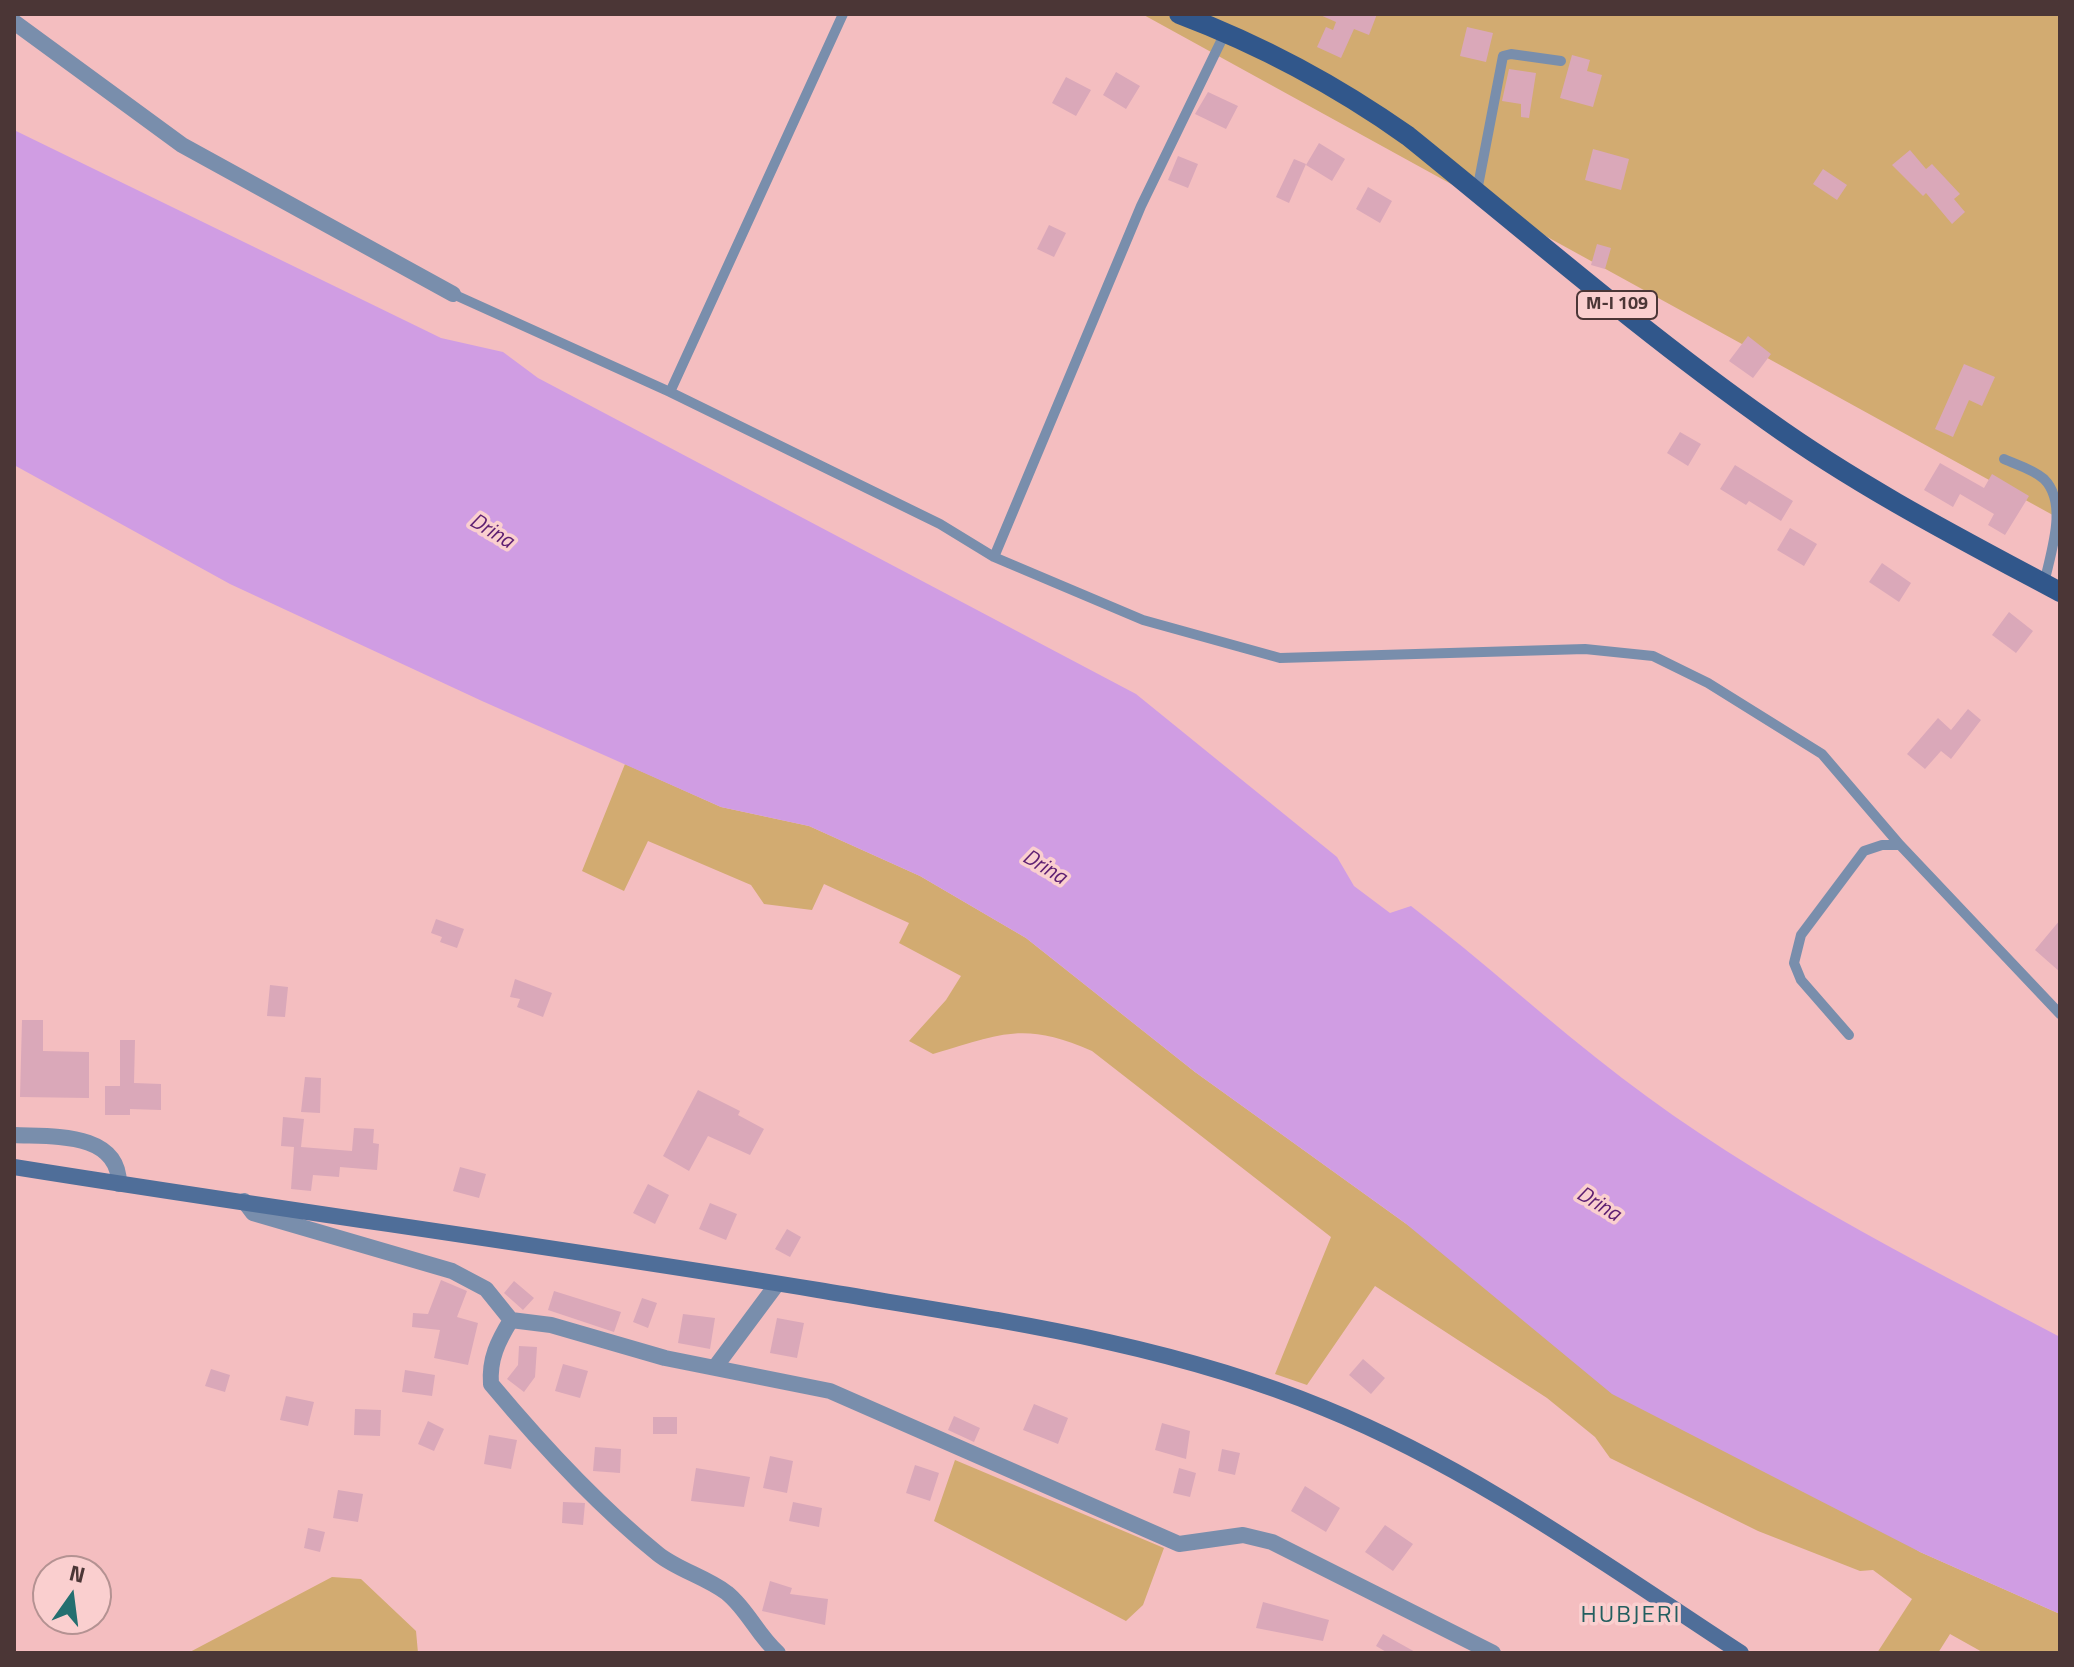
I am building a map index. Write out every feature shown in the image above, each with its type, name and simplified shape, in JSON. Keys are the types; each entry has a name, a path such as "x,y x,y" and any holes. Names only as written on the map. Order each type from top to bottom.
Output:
{"main road":[{"name":"M-I 109","path":"1179,14 1207,19 1225,33 1292,63 1366,106 1768,422 1933,524 2052,588"}],"street":[{"path":"14,22 182,145 453,294"},
{"path":"14,1135 78,1139 94,1144 114,1160 119,1184"},
{"path":"14,1167 1048,1328 1213,1368 1324,1407 1388,1435 1520,1507 1741,1653"},
{"path":"244,1201 253,1213 452,1271 486,1289 511,1320 551,1325 665,1358 830,1391 1179,1544 1243,1535 1272,1542 1493,1653"},
{"path":"716,1366 777,1284"},
{"path":"511,1320 498,1340 490,1368 491,1384 559,1462 661,1556 725,1591 741,1606 778,1653"}],"lane":[{"path":"670,392 843,14"},
{"path":"994,557 1141,206 1225,33"},
{"path":"1477,191 1503,56 1511,54 1561,61"},
{"path":"453,294 670,392 940,524 994,557 1143,620 1280,658 1585,649 1653,656 1708,683 1822,754 1900,845 2060,1014"},
{"path":"2004,459 2033,472 2051,489 2056,504 2052,588"},
{"path":"1849,1035 1801,980 1794,963 1801,935 1864,851 1882,845 1900,845"}],"shaded area":[{"path":"1142,14 2060,14 2060,519"},
{"path":"625,764 721,807 809,826 920,876 1026,938 1195,1072 1405,1223 1920,1552 2060,1614 2060,1653 1984,1653 1950,1634 1938,1653 1877,1653 1912,1599 1873,1570 1860,1571 1758,1531 1610,1458 1595,1437 1547,1398 1375,1286 1307,1385 1275,1374 1331,1237 1092,1051 1030,1033 995,1036 933,1054 909,1041 946,1000 961,976 899,943 909,923 824,884 812,910 764,904 751,885 648,841 624,891 582,871"},
{"path":"955,1460 1164,1548 1143,1605 1126,1621 934,1521"},
{"path":"332,1577 361,1579 416,1631 418,1653 188,1653"}],"water":[{"name":"Drina","path":"14,130 441,338 503,352 538,378 1136,694 1337,857 1354,886 1390,913 1411,906 1595,1057 1673,1115 1726,1151 1835,1216 2060,1337 2060,1614 1920,1552 1612,1394 1405,1223 1195,1072 1026,938 920,876 809,826 721,807 482,701 230,584 14,465"}],"building":[{"path":"1318,14 1377,14 1369,35 1354,29 1341,58 1317,47 1326,27 1333,30 1336,22"},
{"path":"1467,27 1493,33 1486,62 1460,56"},
{"path":"1572,55 1590,60 1587,71 1602,75 1593,107 1560,98"},
{"path":"1509,69 1536,73 1529,118 1521,117 1521,104 1502,101"},
{"path":"1116,72 1140,86 1126,109 1103,95"},
{"path":"1066,77 1091,90 1076,116 1052,103"},
{"path":"1208,92 1238,106 1226,129 1195,114"},
{"path":"1319,143 1345,159 1332,181 1306,165"},
{"path":"1593,149 1629,159 1621,190 1585,180"},
{"path":"1910,150 1926,169 1932,164 1960,194 1954,199 1965,212 1952,224 1926,193 1923,196 1892,165"},
{"path":"1178,156 1198,164 1188,188 1168,180"},
{"path":"1294,159 1306,164 1289,203 1276,197"},
{"path":"1823,169 1847,185 1837,200 1813,184"},
{"path":"1368,187 1392,201 1380,223 1356,209"},
{"path":"1049,225 1066,233 1054,257 1037,249"},
{"path":"1597,244 1611,248 1605,269 1591,265"},
{"path":"1748,336 1771,354 1753,378 1729,361"},
{"path":"1964,364 1995,377 1982,406 1969,400 1953,437 1935,429"},
{"path":"1680,432 1701,444 1688,466 1667,453"},
{"path":"1940,463 1984,488 1992,474 2029,496 2005,535 1988,525 1994,514 1960,494 1953,507 1924,490"},
{"path":"1735,465 1793,501 1781,521 1749,501 1746,505 1720,489"},
{"path":"1790,528 1817,544 1804,566 1777,550"},
{"path":"1882,563 1911,583 1899,602 1869,582"},
{"path":"2009,612 2033,631 2016,653 1992,635"},
{"path":"1968,709 1981,720 1951,759 1941,751 1925,769 1907,754 1938,718 1951,730"},
{"path":"436,919 464,929 457,948 440,942 442,937 431,933"},
{"path":"2060,920 2060,972 2035,950"},
{"path":"515,979 552,993 543,1017 517,1007 520,999 510,997"},
{"path":"270,985 288,987 285,1017 267,1016"},
{"path":"22,1020 43,1020 43,1051 89,1052 89,1098 20,1097"},
{"path":"120,1040 135,1040 134,1083 161,1084 161,1110 130,1109 130,1115 105,1115 105,1086 120,1086"},
{"path":"305,1077 321,1078 320,1113 301,1112"},
{"path":"698,1090 740,1111 738,1115 764,1129 750,1155 708,1136 689,1171 663,1156"},
{"path":"283,1117 304,1119 301,1147 352,1151 354,1128 374,1129 373,1143 379,1144 377,1170 340,1167 339,1177 313,1175 311,1191 291,1189 294,1147 281,1146"},
{"path":"460,1167 486,1174 479,1198 453,1191"},
{"path":"648,1184 669,1195 655,1224 633,1213"},
{"path":"710,1203 737,1214 726,1240 699,1229"},
{"path":"787,1229 801,1237 790,1257 775,1249"},
{"path":"441,1280 467,1291 457,1317 478,1323 468,1365 434,1358 440,1330 412,1327 413,1313 428,1314"},
{"path":"514,1281 534,1298 523,1310 504,1293"},
{"path":"554,1291 621,1312 614,1332 548,1310"},
{"path":"642,1298 657,1303 648,1328 633,1322"},
{"path":"683,1314 715,1318 710,1349 678,1343"},
{"path":"777,1318 804,1323 797,1358 770,1353"},
{"path":"519,1346 537,1347 535,1377 524,1392 507,1379 518,1365"},
{"path":"1363,1359 1385,1378 1371,1394 1349,1375"},
{"path":"563,1364 588,1371 580,1398 555,1391"},
{"path":"211,1369 230,1375 225,1392 205,1386"},
{"path":"405,1370 435,1375 432,1396 402,1392"},
{"path":"286,1396 314,1402 308,1426 280,1420"},
{"path":"1034,1404 1068,1418 1058,1444 1023,1430"},
{"path":"355,1409 381,1410 380,1436 354,1435"},
{"path":"954,1416 980,1428 974,1442 948,1430"},
{"path":"653,1417 677,1417 677,1434 653,1434"},
{"path":"428,1421 444,1429 434,1451 418,1444"},
{"path":"1162,1423 1190,1431 1186,1459 1155,1450"},
{"path":"489,1435 517,1440 511,1469 484,1464"},
{"path":"595,1447 621,1449 620,1473 593,1471"},
{"path":"1222,1449 1240,1453 1235,1475 1218,1471"},
{"path":"770,1456 793,1461 787,1493 763,1488"},
{"path":"915,1465 939,1473 930,1501 906,1493"},
{"path":"696,1468 750,1477 744,1507 691,1501"},
{"path":"1179,1468 1196,1473 1190,1497 1173,1493"},
{"path":"1305,1486 1340,1508 1326,1532 1291,1511"},
{"path":"338,1490 363,1494 358,1522 333,1518"},
{"path":"563,1502 585,1503 583,1525 562,1523"},
{"path":"793,1502 822,1508 819,1527 789,1521"},
{"path":"1385,1525 1413,1544 1393,1571 1365,1552"},
{"path":"308,1528 325,1532 320,1552 304,1548"},
{"path":"770,1581 792,1588 790,1594 828,1599 825,1625 762,1611"},
{"path":"1263,1602 1329,1620 1323,1641 1256,1628"},
{"path":"1383,1634 1417,1653 1388,1653 1376,1646"}],"district":[{"name":"HUBJERI","path":"1631,1616"}]}
